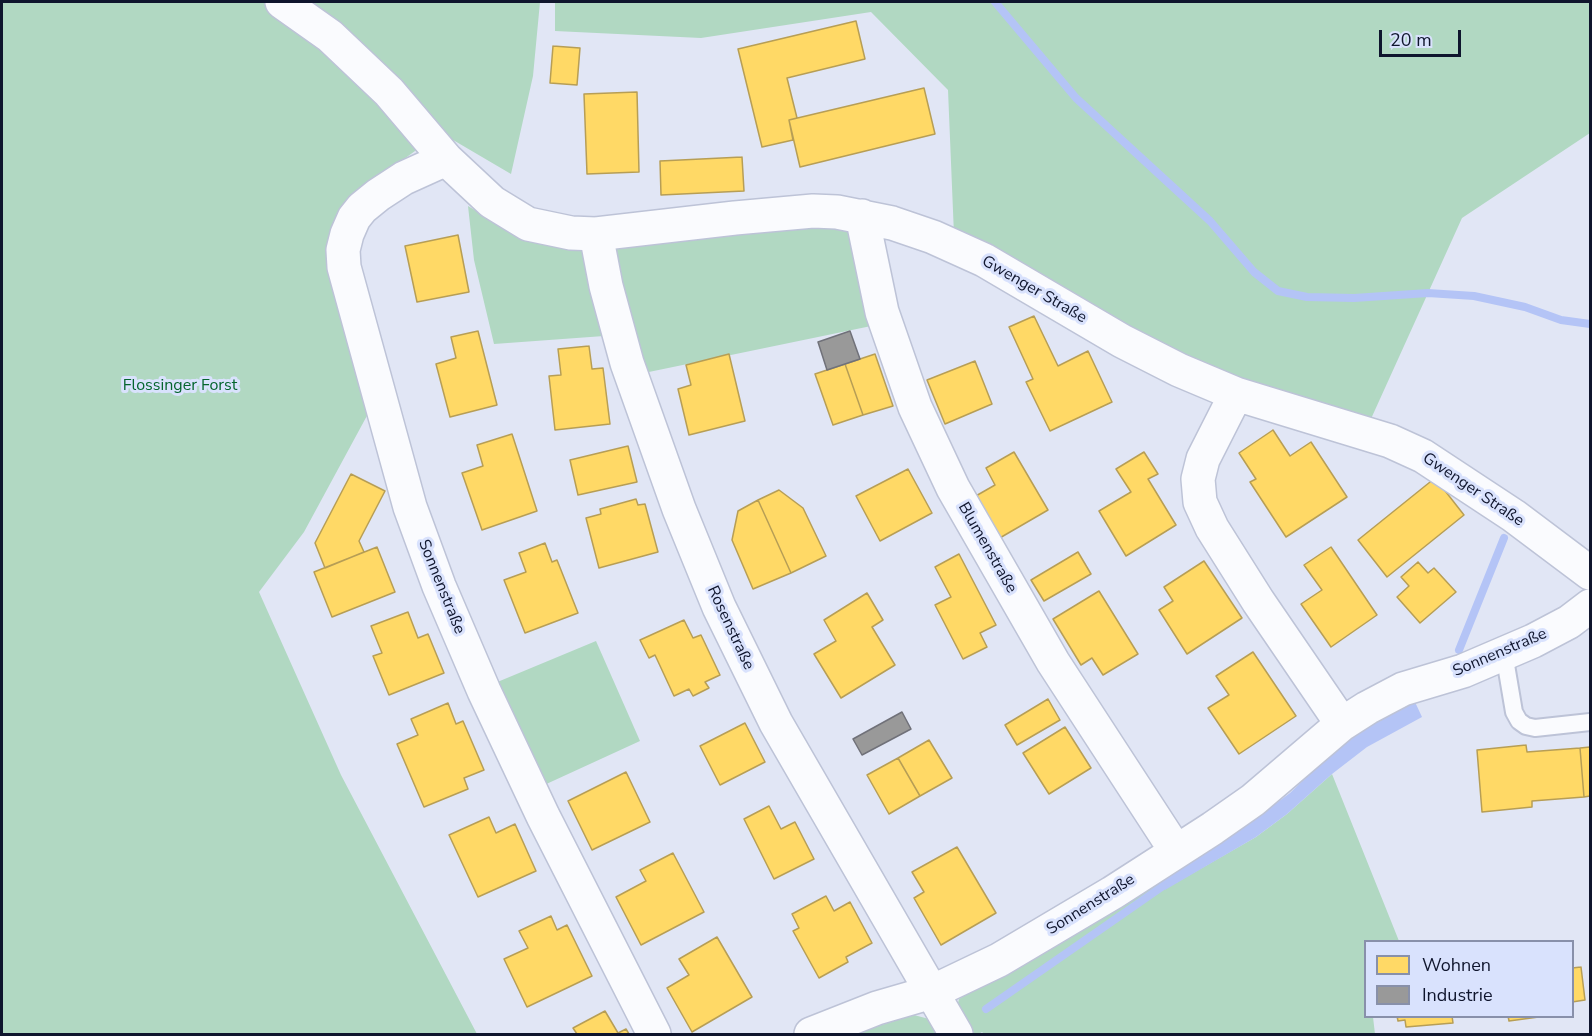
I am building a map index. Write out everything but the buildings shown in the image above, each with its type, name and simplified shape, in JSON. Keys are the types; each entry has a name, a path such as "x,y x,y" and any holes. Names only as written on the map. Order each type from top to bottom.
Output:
{"street":[{"name":"Gwenger Straße","path":"282,2 330,36 356,60 389,92 446,159 492,202 511,216 528,224 547,229 596,234 792,212 837,212 892,223 933,237 984,260 1122,341 1179,370 1236,394 1390,441 1423,456 1514,516 1590,573"},
{"name":"Sonnenstraße","path":"446,159 404,178 362,208 354,218 347,234 343,250 344,267 410,507 439,586 484,691 543,816 654,1035"},
{"name":"Blumenstraße","path":"862,216 882,312 915,407 953,488 1053,662 1176,851"},
{"name":"Rosenstraße","path":"596,234 608,296 627,363 679,509 719,607 776,723 956,1035"},
{"path":"1236,394 1203,459 1198,479 1200,502 1212,528 1258,601 1342,724"},
{"name":"Sonnenstraße","path":"811,1035 877,1008 932,992 999,960 1112,893 1253,800 1342,724 1387,696 1463,671 1504,653 1569,622 1590,606"}],"lane":[{"path":"1504,653 1514,712 1519,721 1535,728 1590,722"}],"green space":[{"name":"Flossinger Forst","path":"2,2 540,2 533,76 511,174 448,137 415,151 370,184 346,213 369,412 304,532 259,592 341,775 477,1034 2,1034"},
{"path":"555,2 1590,2 1590,133 1462,218 1370,421 1319,407 1150,343 954,235 948,90 871,12 701,38 555,31"},
{"path":"468,206 517,235 582,243 604,336 494,344 474,260"},
{"path":"828,221 852,230 876,325 644,373 609,242"},
{"path":"596,641 640,741 542,786 495,683"},
{"path":"1332,774 1399,940 1364,940 1364,1018 1373,1018 1375,1034 984,1034 982,1032 967,1034 957,1007 959,999 1159,880 1165,889 1256,837 1287,814"},
{"path":"914,1015 929,1019 940,1034 852,1034"}],"water":[{"path":"1415,702 1422,717 1367,747 1256,837 1165,890 1159,880 1263,813 1290,793 1323,761 1367,727"}],"waterway":[{"path":"995,2 1076,98 1210,221 1254,272 1278,291 1307,297 1354,298 1428,293 1474,296 1525,307 1561,320 1590,324"},
{"path":"1459,650 1504,538"},
{"path":"986,1009 1163,886"}]}
